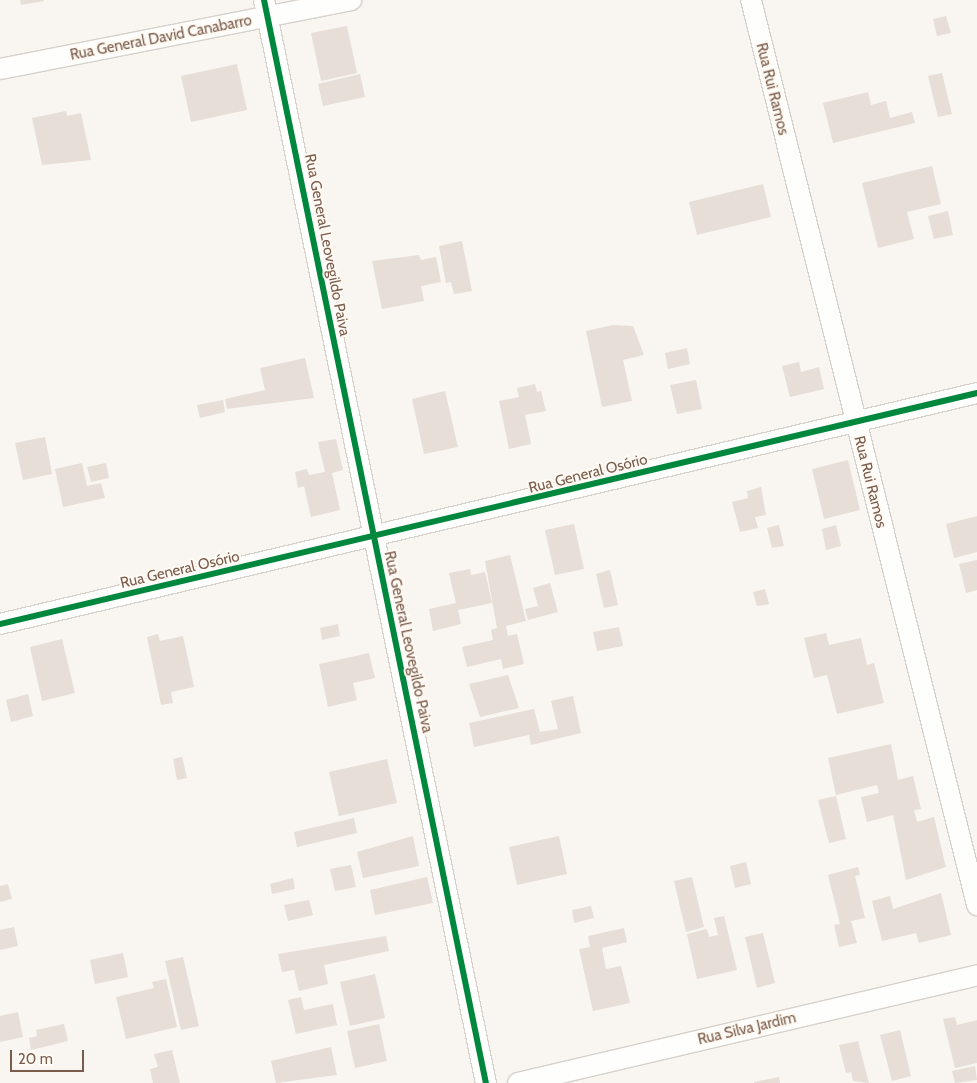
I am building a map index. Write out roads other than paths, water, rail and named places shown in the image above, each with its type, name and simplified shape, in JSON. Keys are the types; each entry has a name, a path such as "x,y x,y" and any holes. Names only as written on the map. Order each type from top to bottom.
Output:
{"street":[{"name":"Rua General David Canabarro","path":"0,69 266,9 351,0"},
{"name":"Rua Rui Ramos","path":"751,0 854,422 977,905"},
{"name":"Rua General Leovegildo Paiva","path":"266,9 373,539 486,1083"},
{"name":"Rua General Osório","path":"0,624 373,539 977,393"},
{"name":"Rua Silva Jardim","path":"518,1083 977,975"}]}
